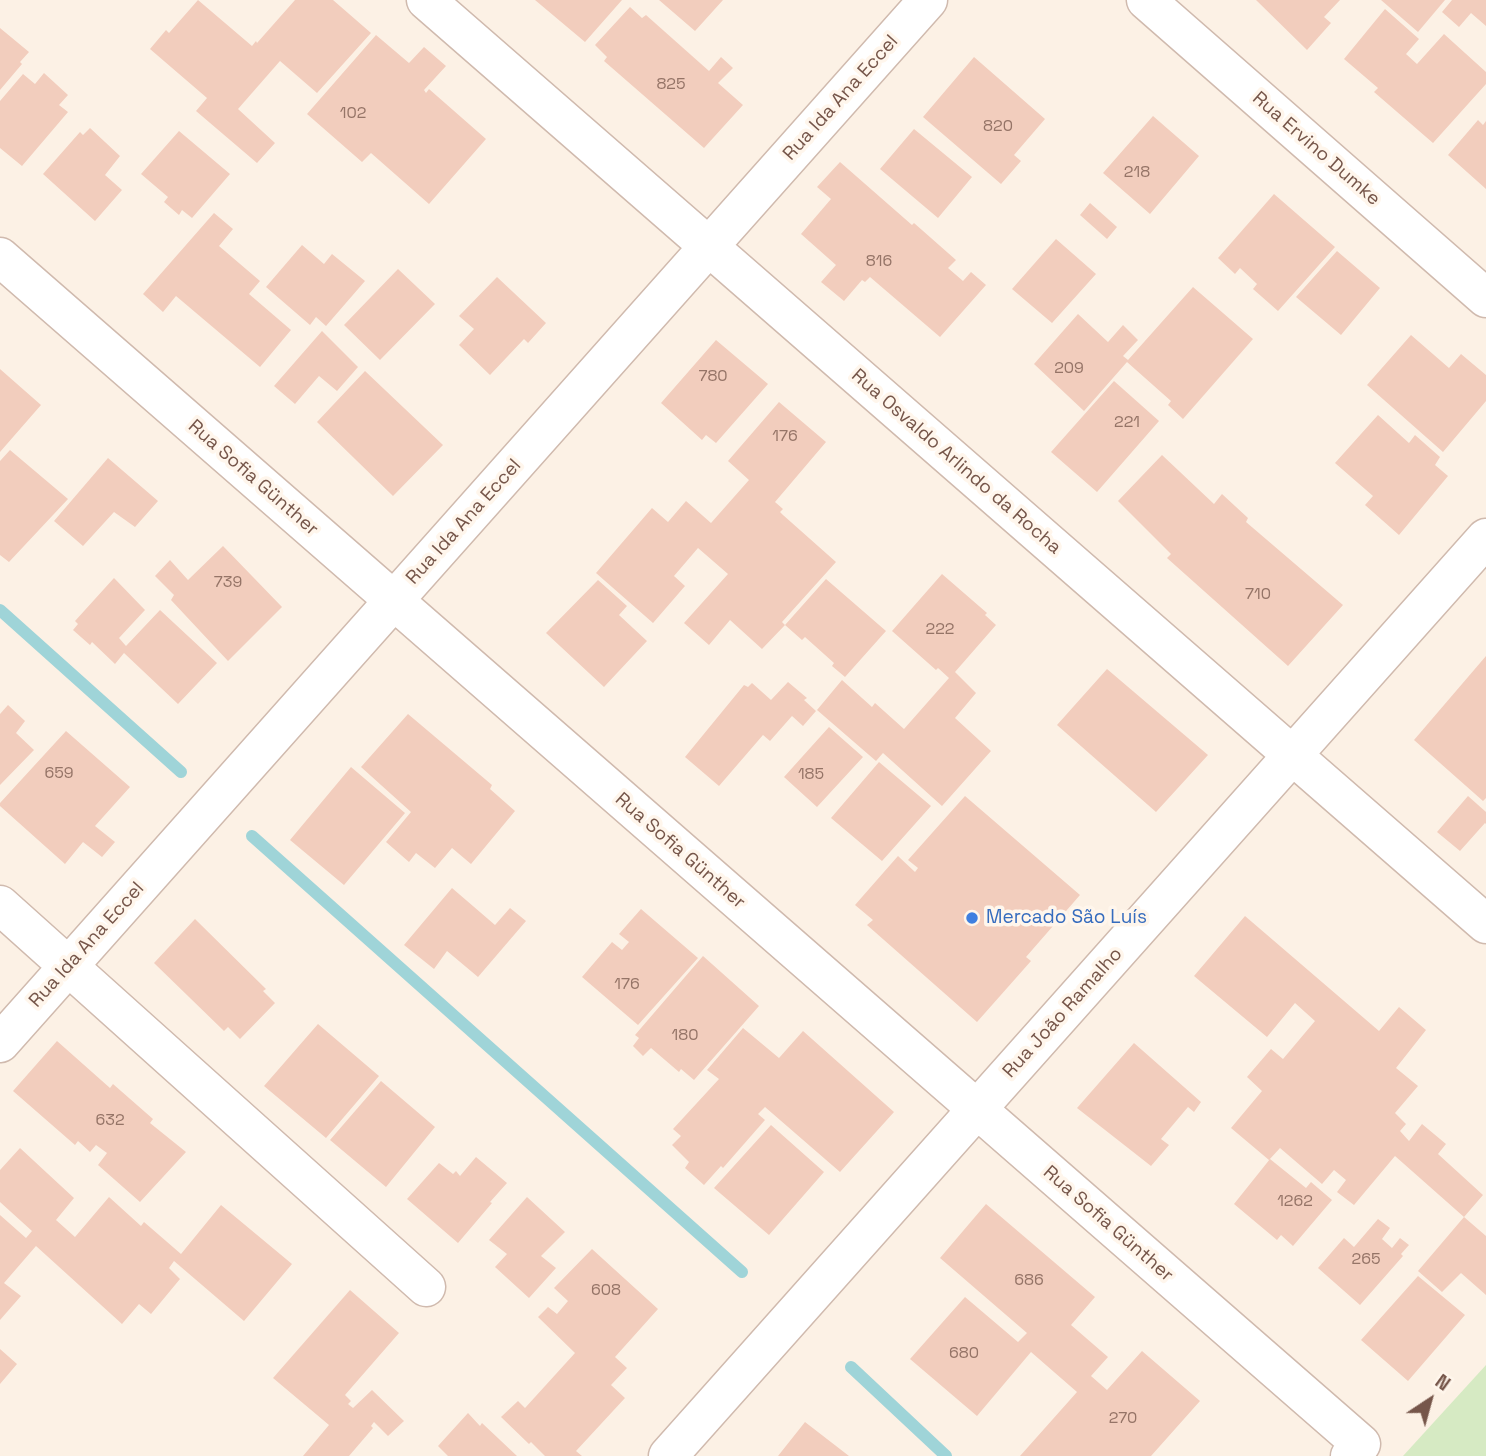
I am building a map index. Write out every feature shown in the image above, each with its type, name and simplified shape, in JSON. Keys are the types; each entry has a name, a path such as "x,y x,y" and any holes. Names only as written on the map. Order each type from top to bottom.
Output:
{"street":[{"name":"Rua Osvaldo Arlindo da Rocha","path":"426,0 1486,924"},
{"name":"Rua Ida Ana Eccel","path":"0,1043 928,0"},
{"name":"Rua Ervino Dumke","path":"1146,0 1486,298"},
{"name":"Rua Sofia Günther","path":"0,257 977,1110 1356,1450"},
{"name":"Rua João Ramalho","path":"668,1456 1486,538"},
{"path":"0,905 426,1286"}],"green space":[{"path":"1486,1365 1486,1456 1403,1456"}],"building":[{"path":"198,0 252,46 295,0 333,0 371,33 317,93 280,61 238,109 275,143 257,163 196,111 207,98 150,49 166,30 169,33"},
{"path":"535,0 622,0 585,42"},
{"path":"659,0 723,0 695,31"},
{"path":"1256,0 1340,0 1324,17 1331,23 1307,50"},
{"path":"1381,0 1445,0 1418,32"},
{"path":"1452,0 1486,0 1486,26 1471,13 1459,27 1442,12"},
{"path":"630,7 642,18 646,15 709,71 721,57 733,68 718,83 743,105 704,148 604,61 607,57 595,45"},
{"path":"1385,9 1419,39 1406,54 1417,64 1444,34 1486,72 1486,84 1433,143 1374,92 1378,88 1344,59"},
{"path":"0,28 29,52 0,90"},
{"path":"376,35 409,63 424,47 446,66 424,90 426,93 429,89 486,139 429,204 371,153 362,162 307,114"},
{"path":"974,57 1045,119 1014,155 1021,161 1001,184 923,117"},
{"path":"44,73 68,95 59,105 68,112 22,166 0,148 0,101 23,74 35,84"},
{"path":"1153,116 1199,156 1150,214 1103,173"},
{"path":"1478,120 1483,125 1486,121 1486,189 1448,155"},
{"path":"90,128 120,156 105,175 122,190 95,221 43,174 80,132 83,135"},
{"path":"914,129 972,177 938,218 880,169"},
{"path":"179,131 230,174 192,218 182,210 179,215 164,202 168,197 141,174"},
{"path":"840,162 956,260 948,268 963,281 971,272 986,285 940,337 870,277 865,282 862,280 844,301 821,282 836,265 801,234 831,199 817,187"},
{"path":"1274,194 1335,247 1278,311 1253,289 1257,284 1240,268 1235,274 1218,258"},
{"path":"1090,203 1117,227 1107,239 1080,215"},
{"path":"214,213 233,229 219,246 260,281 249,294 291,330 260,367 176,296 163,312 143,294"},
{"path":"1056,239 1096,274 1052,323 1012,289"},
{"path":"302,245 324,264 332,254 365,281 326,326 316,317 310,325 266,287"},
{"path":"1337,251 1380,288 1341,335 1296,297"},
{"path":"398,269 435,304 380,360 344,325"},
{"path":"497,277 546,323 528,343 524,339 490,375 459,345 474,329 459,316"},
{"path":"1193,287 1253,339 1183,419 1168,405 1171,401 1127,362 1084,411 1034,364 1078,314 1108,342 1123,325 1138,340 1123,356 1128,360"},
{"path":"322,331 358,367 337,391 319,376 295,404 274,386"},
{"path":"1411,335 1449,368 1461,354 1486,375 1486,401 1443,452 1367,385"},
{"path":"716,340 768,384 716,443 706,435 702,440 661,403"},
{"path":"0,369 41,405 0,452"},
{"path":"365,371 443,445 393,496 317,422"},
{"path":"1114,381 1159,421 1097,492 1051,452"},
{"path":"779,402 826,442 775,502 783,509 780,512 783,515 836,562 782,622 785,625 762,649 730,620 709,645 684,623 728,574 698,548 674,576 685,586 653,623 596,573 652,508 668,522 686,501 711,523 749,480 728,461"},
{"path":"1378,415 1409,443 1415,435 1440,457 1435,465 1448,476 1399,535 1365,505 1373,496 1335,463"},
{"path":"10,450 68,499 9,562 0,555 0,461"},
{"path":"1162,455 1214,504 1222,494 1248,518 1246,522 1343,605 1288,666 1167,558 1171,554 1118,501"},
{"path":"108,458 158,501 135,527 114,512 83,546 54,521"},
{"path":"223,546 282,607 228,661 171,600 174,595 155,576 170,560 188,580"},
{"path":"942,574 987,613 985,615 996,625 955,672 976,693 955,718 991,751 942,806 883,753 876,761 817,710 842,680 872,707 875,703 904,729 949,678 892,631"},
{"path":"114,578 145,610 119,638 126,646 160,610 217,663 178,704 124,653 115,664 92,642 90,645 73,630 78,624 75,621"},
{"path":"826,579 886,631 845,677 832,666 834,663 805,637 802,640 785,625"},
{"path":"598,580 627,606 619,615 647,641 604,687 546,633"},
{"path":"1486,656 1486,798 1483,801 1414,740"},
{"path":"1107,669 1208,755 1156,812 1057,725"},
{"path":"788,682 807,698 804,700 816,711 803,726 792,716 770,741 763,735 719,786 685,757 744,685 748,687 752,683 771,700"},
{"path":"8,705 25,721 16,733 34,750 0,785 0,714"},
{"path":"408,714 492,785 490,789 515,811 471,864 452,848 435,868 416,853 409,862 386,842 411,812 361,767"},
{"path":"829,727 863,757 817,807 784,777"},
{"path":"66,731 130,787 95,826 115,842 102,857 83,842 65,864 0,806 0,803"},
{"path":"879,762 931,806 882,861 831,818"},
{"path":"351,767 405,813 344,885 290,840"},
{"path":"965,796 1080,895 1026,957 1031,961 977,1022 867,925 873,920 855,905 898,856 915,872 918,868 908,860"},
{"path":"1468,796 1486,812 1486,824 1460,851 1437,832"},
{"path":"452,888 495,925 510,908 526,921 478,977 447,951 434,969 404,945"},
{"path":"641,909 698,958 638,1025 582,977 612,942 622,950 629,942 619,934"},
{"path":"1245,916 1379,1031 1399,1007 1426,1030 1396,1068 1418,1086 1395,1113 1406,1124 1400,1131 1409,1141 1422,1124 1446,1144 1438,1154 1483,1195 1464,1217 1395,1156 1354,1205 1337,1192 1346,1180 1334,1170 1322,1184 1280,1148 1269,1160 1231,1128 1262,1091 1247,1077 1271,1049 1283,1059 1315,1021 1295,1003 1267,1037 1194,976"},
{"path":"195,919 266,989 263,991 275,1003 240,1039 228,1027 224,1031 154,963"},
{"path":"703,956 759,1006 694,1080 681,1069 679,1072 651,1048 643,1056 633,1046 639,1038 635,1035"},
{"path":"318,1024 379,1076 326,1138 264,1086"},
{"path":"743,1028 779,1058 803,1031 894,1112 840,1172 765,1107 758,1114 765,1120 723,1168 721,1166 704,1185 685,1168 689,1162 672,1145 681,1136 673,1129 719,1079 707,1070"},
{"path":"57,1041 110,1088 113,1084 153,1119 150,1123 186,1152 140,1202 98,1165 107,1153 96,1145 90,1152 78,1141 75,1145 13,1091"},
{"path":"1134,1043 1201,1102 1194,1112 1188,1107 1161,1139 1169,1145 1151,1166 1077,1108"},
{"path":"381,1081 435,1127 386,1187 330,1140"},
{"path":"771,1125 824,1172 769,1235 714,1188"},
{"path":"20,1148 74,1198 56,1220 75,1237 109,1197 141,1226 144,1222 181,1254 221,1205 292,1264 244,1321 174,1261 169,1268 180,1279 151,1314 139,1304 122,1324 36,1246 4,1283 21,1296 0,1320 0,1215 26,1238 32,1231 0,1202 0,1170"},
{"path":"476,1157 507,1183 458,1243 407,1199 439,1163 453,1174 456,1171 460,1176"},
{"path":"1270,1159 1306,1188 1311,1182 1332,1200 1293,1246 1281,1235 1277,1240 1234,1204"},
{"path":"527,1197 565,1232 541,1256 556,1268 529,1298 495,1267 507,1254 489,1240"},
{"path":"986,1204 1095,1297 1071,1325 1108,1357 1091,1376 1107,1390 1142,1351 1200,1401 1151,1456 1020,1456 1077,1392 1031,1352 977,1416 910,1359 965,1297 1018,1342 1027,1333 940,1258"},
{"path":"1464,1217 1486,1236 1486,1295 1461,1273 1442,1292 1418,1271"},
{"path":"1378,1219 1390,1228 1382,1239 1392,1248 1400,1238 1409,1245 1401,1254 1403,1256 1360,1305 1318,1268 1344,1238 1354,1247"},
{"path":"592,1249 658,1309 615,1357 627,1368 611,1385 625,1398 576,1451 582,1456 545,1456 501,1417 518,1401 525,1408 575,1353 538,1317 548,1307 557,1314 568,1301 554,1288"},
{"path":"1418,1276 1465,1315 1408,1381 1361,1340"},
{"path":"350,1290 399,1333 345,1395 351,1401 348,1404 353,1408 372,1390 404,1421 388,1436 374,1422 371,1426 373,1428 349,1456 303,1456 329,1425 273,1378"},
{"path":"0,1349 17,1364 0,1384"},
{"path":"468,1413 517,1456 448,1456 438,1446"},
{"path":"805,1422 849,1456 778,1456"}],"waterway":[{"path":"0,610 181,772"},
{"path":"252,836 742,1272"},
{"path":"851,1367 946,1456"}],"place":[{"name":"Mercado São Luís","path":"972,918"}]}
